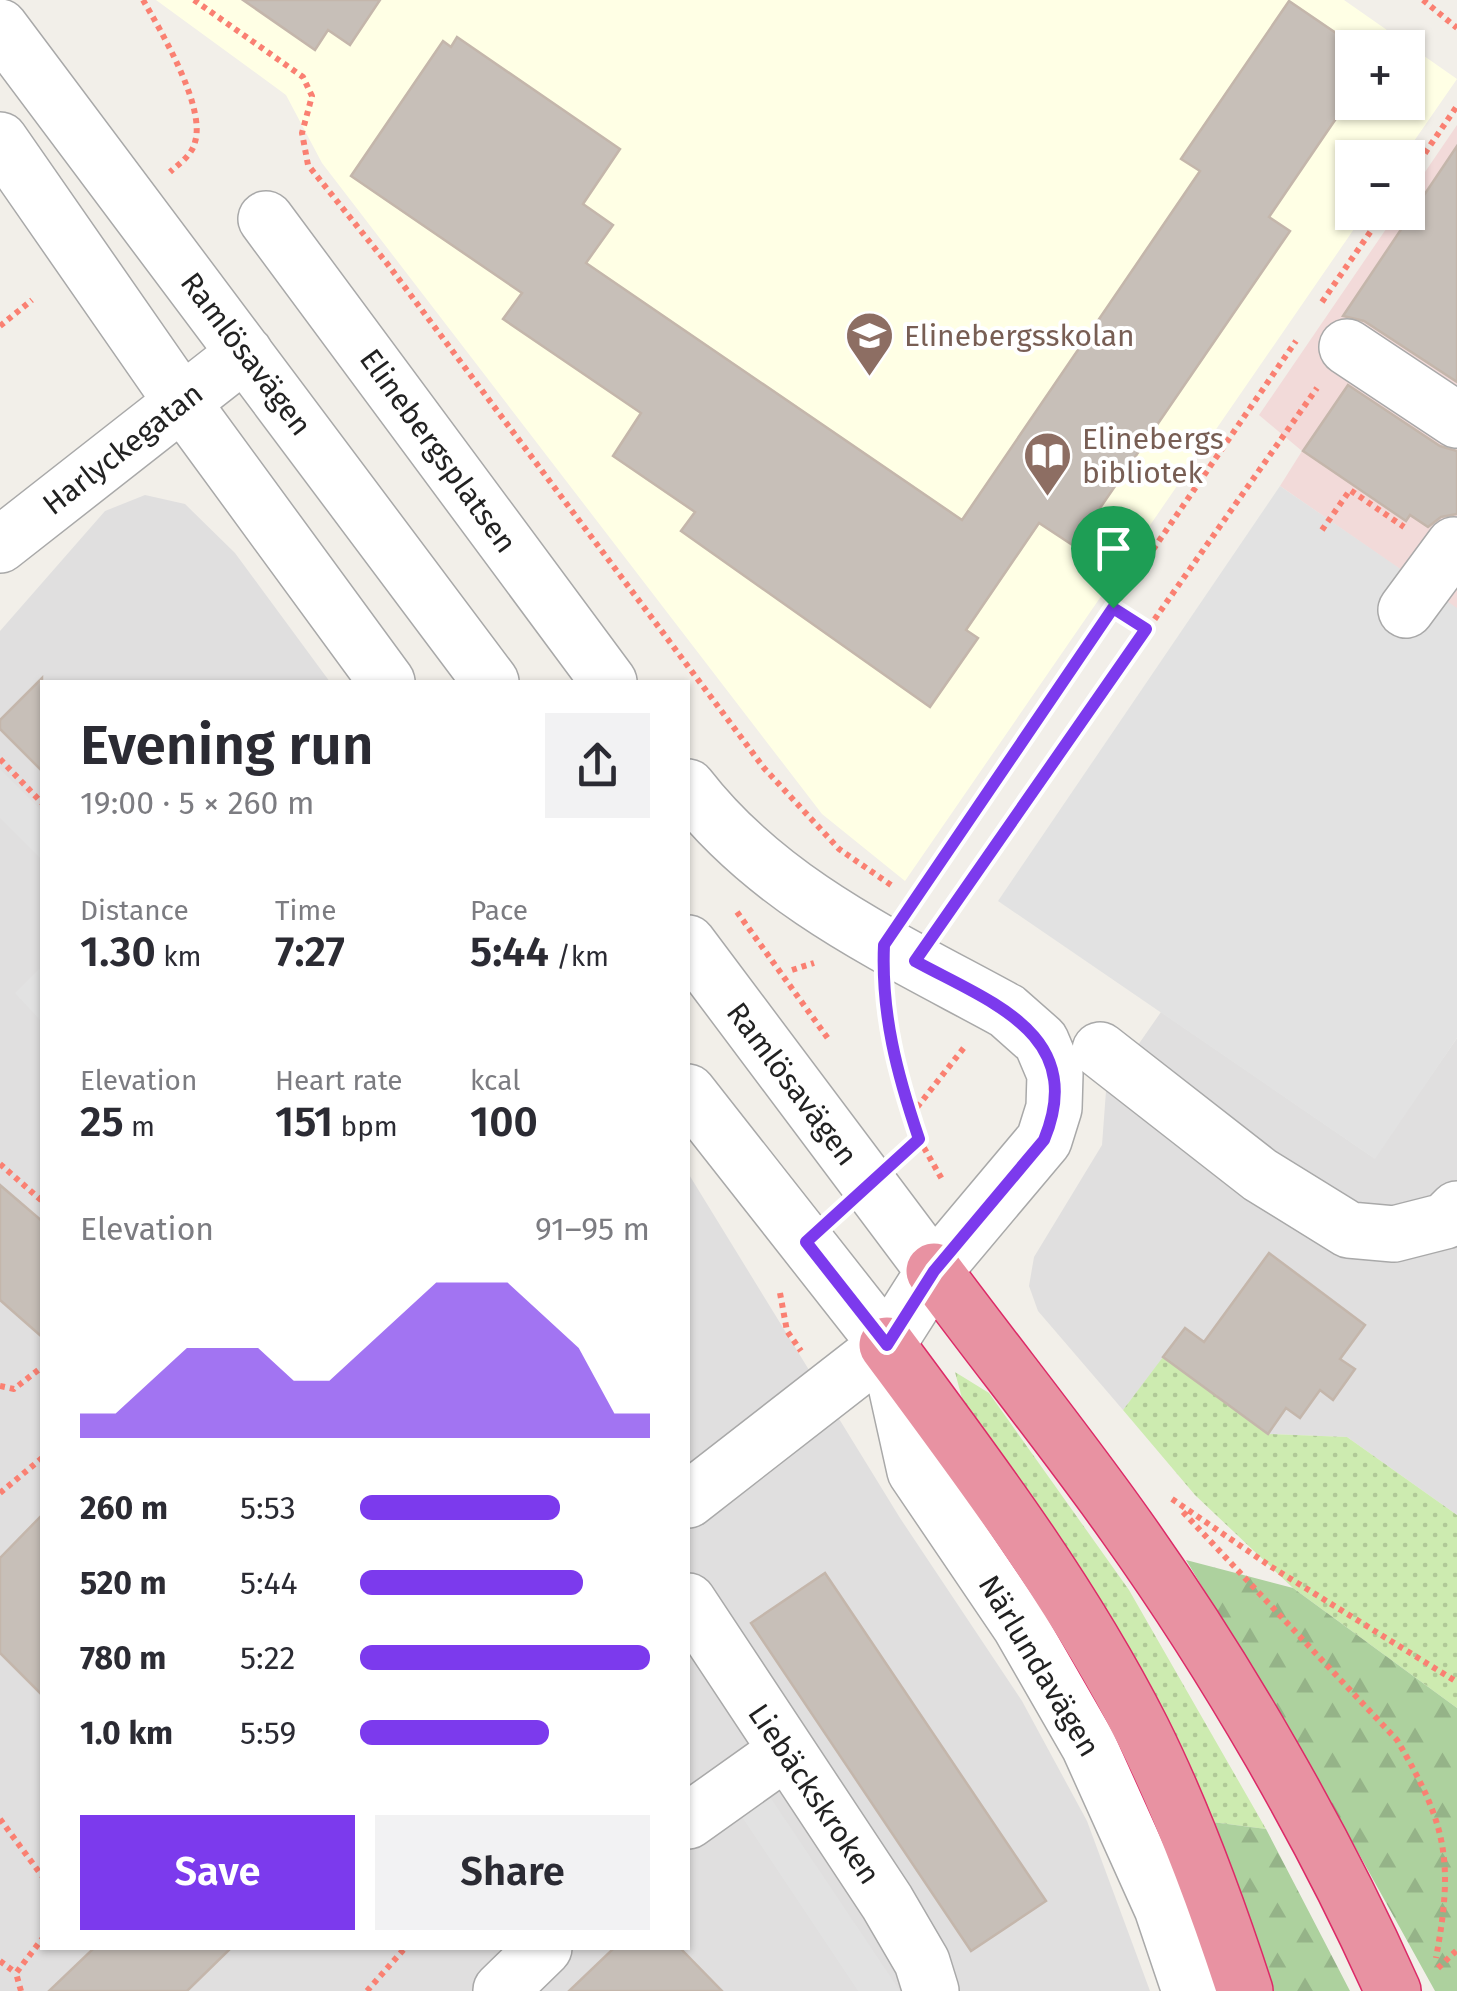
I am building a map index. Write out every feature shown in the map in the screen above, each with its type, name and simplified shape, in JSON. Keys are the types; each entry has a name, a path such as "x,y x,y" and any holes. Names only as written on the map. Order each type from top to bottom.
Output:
{"highway":[{"path":"934,1271 1126,1526 1403,1977"},
{"path":"887,1345 1014,1516 1078,1614 1142,1730 1184,1821 1245,1991"}],"street":[{"name":"Ramlösavägen","path":"0,27 489,680"},
{"path":"0,140 182,402 386,680"},
{"name":"Elinebergsplatsen","path":"266,219 608,680"},
{"path":"1328,334 1457,420"},
{"name":"Harlyckegatan","path":"0,545 245,354"},
{"path":"1406,610 1454,545"},
{"path":"690,789 758,864 826,912 1032,1030 1055,1074 1054,1108 1044,1140 934,1271 887,1345 690,1498"},
{"name":"Ramlösavägen","path":"690,947 934,1271"},
{"path":"1100,1050 1260,1175 1350,1230 1394,1234 1445,1221 1457,1208"},
{"path":"690,1095 887,1345"},
{"name":"Närlundavägen","path":"887,1345 915,1471 1020,1626 1089,1746 1162,1908 1190,1991"},
{"name":"Liebäckskroken","path":"690,1604 887,1902 922,1962 931,1991"},
{"path":"690,1820 785,1752"},
{"path":"501,1990 542,1950"}],"path":[{"path":"143,0 176,64 198,130 194,146 169,173"},
{"path":"194,0 303,77 312,96 302,134 308,165 389,266 764,768 839,848 913,900"},
{"path":"1423,0 1457,28"},
{"path":"1425,153 1457,106"},
{"path":"900,953 1146,629 1328,334 1376,230"},
{"path":"0,326 32,300"},
{"path":"969,1228 919,1139 892,1052 882,991 900,953 913,900 1113,608 1328,334"},
{"path":"1322,530 1350,490 1390,518"},
{"path":"1113,608 1146,629"},
{"path":"0,759 40,801"},
{"path":"738,914 804,1001"},
{"path":"867,1184 919,1139"},
{"path":"0,1164 40,1199"},
{"path":"806,1242 775,1266 787,1331 828,1391"},
{"path":"0,1386 14,1390 40,1369"},
{"path":"0,1493 40,1460"},
{"path":"1403,1977 1448,1892 1446,1854 1437,1816 1416,1772 1398,1740 1286,1626 1170,1498 1270,1566 1457,1682"},
{"path":"0,1819 40,1873"},
{"path":"16,1973 40,1943"},
{"path":"366,1991 403,1950"},
{"path":"1403,1977 1457,1950"},
{"path":"0,1961 16,1973 21,1991"}],"shaded area":[{"name":"Elinebergsskolan","path":"156,0 1344,0 1387,30 1335,30 1335,120 1425,120 1425,57 1457,79 1415,140 1335,140 1335,230 1353,230 905,881 822,814 322,163 286,95"},
{"path":"1457,125 1457,609 1280,486 1302,451 1259,415 1385,230 1425,230 1425,172"},
{"path":"1280,486 1457,608 1457,1038 1375,1159 998,901"},
{"path":"145,495 185,504 235,553 329,680 40,680 40,1950 690,1950 690,1176 900,1518 1022,1701 1087,1821 1150,1991 0,1991 0,631 105,511"},
{"path":"0,769 40,809 40,858 0,818"},
{"path":"39,969 40,1020 15,993"},
{"path":"1161,1012 1374,1158 1457,1038 1457,1515 1347,1437 1268,1434 1164,1357 1123,1410 1038,1311 1029,1286 1034,1257 1102,1145 1106,1091"},
{"path":"762,1785 900,1991 858,1991 734,1805"}],"green space":[{"path":"1163,1357 1268,1434 1347,1437 1457,1515 1457,1708 1293,1588 1195,1495 1123,1410"},
{"path":"955,1372 989,1393 1129,1590 1266,1829 1212,1822 1188,1766 1132,1659 1068,1556 964,1406"},
{"path":"1186,1560 1293,1588 1457,1708 1457,1991 1435,1991 1308,1762"},
{"path":"1212,1822 1266,1829 1350,1991 1274,1991"}],"building":[{"path":"243,0 380,0 350,45 328,30 315,50"},
{"path":"1289,1 1335,32 1335,120 1269,217 1290,231 1074,546 1039,523 966,630 978,638 930,707 681,531 695,512 613,456 641,413 503,319 522,293 351,176 443,41 451,47 457,37 620,149 583,204 613,225 586,263 962,520 1200,171 1181,159"},
{"path":"1457,146 1457,382 1364,321 1343,316 1401,230 1425,230 1425,194"},
{"path":"1348,385 1440,446 1457,451 1457,514 1441,517 1428,527 1410,515 1406,521 1303,451"},
{"path":"40,680 40,769 0,729 0,720"},
{"path":"0,1185 40,1219 40,1335 0,1300"},
{"path":"1269,1253 1365,1325 1340,1359 1355,1369 1333,1400 1320,1390 1300,1418 1286,1408 1268,1434 1163,1357 1185,1328 1204,1342"},
{"path":"40,1517 40,1693 0,1653 0,1558"},
{"path":"825,1573 1046,1901 971,1951 751,1623"},
{"path":"92,1950 229,1950 187,1991 49,1991"},
{"path":"612,1950 682,1950 722,1991 569,1991"}],"place":[{"name":"Elinebergsskolan","path":"869,378"},
{"name":"Elinebergs bibliotek","path":"1047,498"}],"route":[{"path":"1113,608 1146,629 915,961 1007,1011 1041,1041 1055,1074 1050,1126 1044,1140 934,1271 887,1345 806,1242 919,1139 892,1052 882,991 884,945 1113,608"}]}
